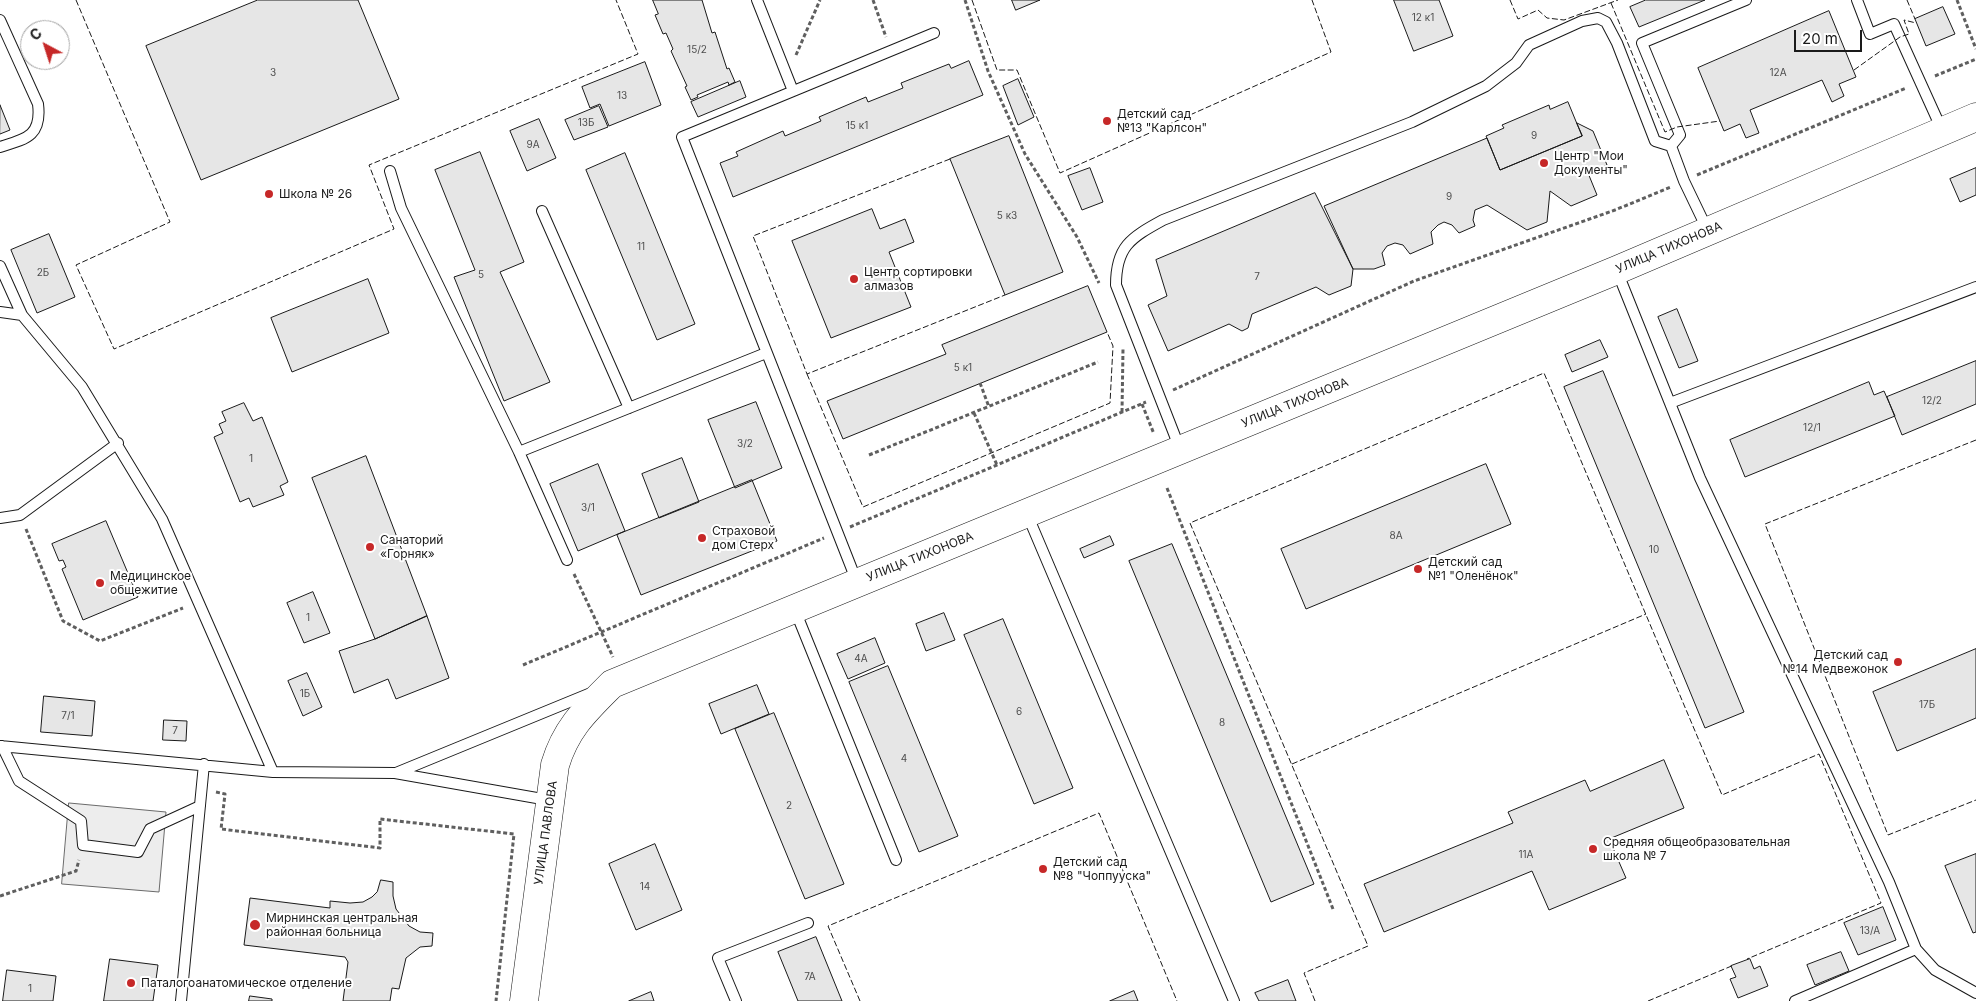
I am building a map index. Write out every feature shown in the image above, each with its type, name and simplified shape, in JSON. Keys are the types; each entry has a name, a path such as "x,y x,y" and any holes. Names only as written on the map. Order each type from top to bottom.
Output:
{"main road":[{"name":"УЛИЦА ТИХОНОВА","path":"618,682 1708,232 1976,117"},
{"name":"УЛИЦА ПАВЛОВА","path":"524,1001 549,800 562,743 572,727 618,682"}],"lane":[{"path":"756,0 793,91"},
{"path":"1671,146 1680,135 1642,43 1746,0"},
{"path":"1857,0 1870,34 1894,24 1942,132"},
{"path":"1180,450 1116,285 1116,263 1125,247 1140,232 1162,220 1412,122 1486,86 1516,63 1529,45 1582,21 1598,18 1606,22 1617,43 1655,141 1671,146"},
{"path":"0,20 38,104 39,114 36,129 29,136 0,147"},
{"path":"857,583 682,137 934,32"},
{"path":"1671,146 1684,181 1708,232"},
{"path":"390,171 401,208 519,452 567,560"},
{"path":"542,210 629,408"},
{"path":"0,266 22,315 82,387 162,519 273,772"},
{"path":"1616,270 1700,478 1888,882 1916,949 1934,970 1976,993"},
{"path":"1670,403 1976,287"},
{"path":"0,312 22,315"},
{"path":"519,452 766,353"},
{"path":"0,518 20,515 118,444"},
{"path":"1026,513 1234,1001"},
{"path":"794,609 896,860"},
{"path":"395,773 618,682"},
{"path":"1,746 273,772 395,773 549,800"},
{"path":"1,746 19,781 81,821 83,845 138,852 150,829 200,806"},
{"path":"181,1001 204,764"},
{"path":"736,1001 718,958 808,923"},
{"path":"1795,1001 1916,949"}],"path":[{"path":"787,76 819,1 825,0"},
{"path":"873,0 891,50"},
{"path":"965,0 988,71 1025,154 1078,237 1102,289"},
{"path":"1957,0 1976,49"},
{"path":"523,665 1122,413 1414,281 1615,210 1976,59"},
{"path":"1122,413 1123,342"},
{"path":"869,455 1098,362"},
{"path":"980,383 989,407"},
{"path":"974,413 997,465"},
{"path":"1167,488 1333,909"},
{"path":"20,515 63,622 100,641 198,602"},
{"path":"567,560 602,632 618,682"},
{"path":"202,790 224,794 221,829 380,848 380,819 514,834 496,1001"},
{"path":"0,896 76,871 83,845"}],"shaded area":[{"path":"69,803 166,812 159,892 62,884"}],"building":[{"path":"258,0 358,0 399,99 201,180 146,46"},
{"path":"653,0 702,0 712,33 715,32 727,69 729,68 735,82 729,85 728,82 697,95 698,97 691,100 685,87 687,86 671,51 673,49 666,33 663,34 655,15 658,14"},
{"path":"1012,0 1040,0 1016,10"},
{"path":"1394,0 1439,0 1453,36 1414,51"},
{"path":"1646,0 1705,0 1639,27 1630,7"},
{"path":"1943,7 1955,34 1926,46 1915,19"},
{"path":"1829,11 1856,77 1839,84 1844,96 1832,102 1822,80 1750,110 1759,133 1746,138 1740,124 1724,131 1698,68"},
{"path":"969,61 983,95 733,197 720,163 738,156 736,152 783,131 785,136 821,121 819,117 866,97 868,102 903,88 901,83 949,64 951,68"},
{"path":"645,62 661,105 609,126 600,104 590,108 582,87"},
{"path":"1018,79 1034,117 1018,125 1003,86"},
{"path":"740,81 746,97 698,117 691,102"},
{"path":"1568,102 1582,136 1500,170 1486,136 1504,128 1502,125 1549,105 1550,109"},
{"path":"0,105 10,130 0,134"},
{"path":"599,106 608,127 574,140 565,120"},
{"path":"539,119 556,158 527,171 510,131"},
{"path":"1577,123 1593,131 1607,165 1588,173 1597,195 1571,206 1550,191 1547,222 1527,230 1487,205 1475,210 1473,220 1475,226 1459,233 1452,225 1444,222 1431,232 1433,244 1410,254 1403,245 1395,243 1387,246 1382,253 1385,265 1374,269 1353,269 1324,206 1487,138 1500,170 1582,136"},
{"path":"1009,136 1063,272 1005,295 950,159"},
{"path":"480,152 524,262 500,272 550,382 504,401 454,277 475,270 435,170"},
{"path":"625,153 695,324 657,340 586,170"},
{"path":"1090,168 1103,202 1082,210 1068,176"},
{"path":"1976,168 1976,195 1960,202 1950,179"},
{"path":"1315,193 1353,269 1351,286 1329,295 1316,287 1252,314 1248,328 1242,331 1229,324 1168,351 1148,305 1167,296 1156,260"},
{"name":"Центр сортировки алмазов","path":"872,209 880,229 905,219 914,242 889,252 911,307 831,338 792,241"},
{"path":"49,234 75,297 37,313 11,250"},
{"path":"368,279 389,333 292,372 271,318"},
{"path":"1088,286 1107,332 843,439 827,401 946,354 942,345"},
{"path":"1677,309 1698,361 1679,368 1658,317"},
{"path":"1600,340 1608,357 1572,372 1565,355"},
{"path":"1976,361 1976,404 1902,435 1887,397"},
{"path":"1603,371 1744,712 1705,728 1564,387"},
{"path":"1869,382 1874,395 1884,391 1895,416 1745,477 1730,440"},
{"path":"756,402 782,468 735,488 708,420"},
{"path":"244,403 253,421 262,417 288,482 280,486 284,495 253,507 249,498 240,502 214,437 223,433 219,424 226,421 222,412"},
{"name":"Санаторий «Горняк»","path":"366,456 427,616 375,639 312,478"},
{"path":"682,458 699,502 659,518 642,474"},
{"path":"598,464 625,531 578,551 550,484"},
{"path":"1486,464 1511,524 1306,609 1281,549"},
{"path":"752,480 777,541 641,595 617,535"},
{"name":"Медицинское общежитие","path":"106,521 138,597 83,620 62,569 66,567 63,560 59,561 52,544"},
{"path":"1110,536 1114,545 1084,558 1080,549"},
{"path":"1172,544 1314,884 1271,902 1129,561"},
{"path":"313,592 330,633 304,643 287,603"},
{"path":"944,613 955,640 926,651 916,624"},
{"path":"427,616 449,678 396,699 388,679 354,693 339,651 375,639"},
{"path":"1003,619 1073,788 1034,804 964,635"},
{"path":"875,638 885,663 848,679 837,654"},
{"path":"1976,649 1976,718 1897,751 1873,692"},
{"path":"888,666 958,836 919,852 849,682"},
{"path":"307,673 322,707 303,716 288,681"},
{"path":"757,685 769,714 721,734 709,704"},
{"path":"44,696 95,701 92,736 41,732"},
{"path":"774,713 844,884 805,899 735,729"},
{"path":"164,720 187,721 186,741 163,740"},
{"path":"1664,760 1684,808 1609,839 1626,878 1549,910 1532,871 1384,932 1364,884 1513,823 1508,812 1585,780 1590,791"},
{"path":"655,844 682,910 636,930 609,864"},
{"path":"1976,854 1976,932 1973,933 1945,866"},
{"path":"381,880 393,882 393,896 396,909 409,926 420,932 433,933 432,946 420,947 406,958 399,989 392,988 390,1001 343,1001 348,962 345,957 244,945 250,898 330,908 330,901 363,902 377,892"},
{"path":"1883,907 1896,940 1858,955 1844,923"},
{"path":"816,937 842,1001 798,1001 778,952"},
{"path":"1841,952 1849,971 1815,985 1807,965"},
{"name":"Паталогоанатомическое отделение","path":"110,959 158,965 153,1001 104,1001"},
{"path":"1750,959 1754,969 1760,966 1768,986 1738,998 1730,979 1736,977 1731,966"},
{"path":"7,970 56,976 53,1001 3,1001"},
{"path":"1288,980 1296,1001 1259,1001 1255,993"},
{"path":"1134,991 1138,1001 1110,1001"},
{"path":"651,992 654,1001 629,1001"},
{"path":"250,996 272,999 272,1001 249,1001"}],"fence":[{"path":"76,0 170,222 76,265 114,349 394,229 369,165 638,54 616,0"},
{"path":"972,0 997,70 1017,70 1060,173 1331,52 1312,0"},
{"path":"1510,0 1518,19 1538,10 1547,18 1564,20 1618,0"},
{"path":"1907,0 1915,19"},
{"path":"1611,3 1665,132 1677,127 1720,121"},
{"path":"1854,70 1900,37 1909,34 1904,20 1916,23"},
{"path":"950,159 753,236 807,374 1005,295"},
{"path":"807,374 863,507 1110,403 1113,346 1107,332"},
{"path":"1315,1001 1304,973 1368,946 1190,523 1544,373 1722,795 1819,754 1881,903 1747,959"},
{"path":"1976,440 1765,524 1888,835 1976,800"},
{"path":"1292,764 1646,614"},
{"path":"860,1001 828,926 1099,813 1177,1001"},
{"path":"1648,1001 1734,965"}],"place":[{"name":"Детский сад №13 \"Карлсон\"","path":"1107,121"},
{"name":"Центр \"Мои Документы\"","path":"1544,163"},
{"name":"Школа № 26","path":"269,194"},
{"name":"Центр сортировки алмазов","path":"854,279"},
{"name":"Страховой дом Стерх","path":"702,538"},
{"name":"Санаторий «Горняк»","path":"370,547"},
{"name":"Детский сад №1 \"Оленёнок\"","path":"1418,569"},
{"name":"Медицинское общежитие","path":"100,583"},
{"name":"Детский сад №14 Медвежонок","path":"1898,662"},
{"name":"Cредняя общеобразовательная школа № 7","path":"1593,849"},
{"name":"Детский сад №8 \"Чоппууска\"","path":"1043,869"},
{"name":"Мирнинская центральная районная больница","path":"255,925"},
{"name":"Паталогоанатомическое отделение","path":"131,983"}]}
